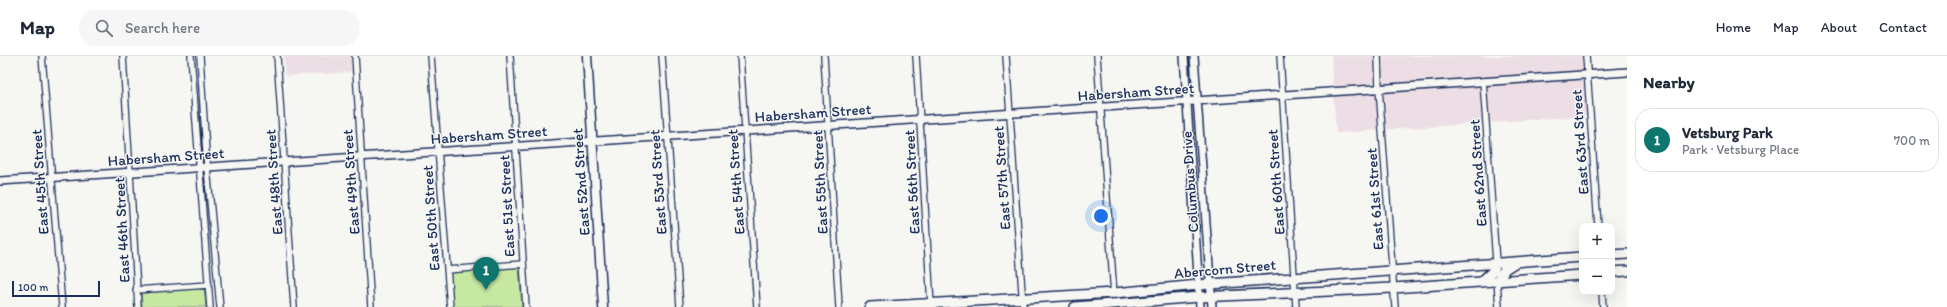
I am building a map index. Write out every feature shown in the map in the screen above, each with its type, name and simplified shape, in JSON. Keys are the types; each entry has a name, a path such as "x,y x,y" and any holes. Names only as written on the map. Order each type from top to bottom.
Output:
{"main road":[{"name":"East 52nd Street","path":"587,56 603,307"},
{"path":"1615,255 1627,254"},
{"name":"Abercorn Street","path":"870,307 1022,302 1199,284 1579,257"},
{"path":"1497,281 1505,269 1519,261"},
{"path":"1481,282 1494,270 1496,262"},
{"path":"1615,272 1627,271"},
{"name":"Abercorn Street","path":"1075,307 1114,306 1199,297 1393,288 1579,275"}],"street":[{"name":"East 45th Street","path":"42,56 62,307"},
{"name":"East 46th Street","path":"123,56 138,307"},
{"path":"191,56 198,168 210,307"},
{"path":"200,56 207,167 220,307"},
{"name":"East 48th Street","path":"277,56 294,307"},
{"name":"East 49th Street","path":"355,56 371,307"},
{"name":"East 50th Street","path":"431,56 450,307"},
{"name":"East 51st Street","path":"510,56 522,264 526,307"},
{"name":"East 53rd Street","path":"662,56 680,307"},
{"name":"East 54th Street","path":"740,56 757,307"},
{"name":"East 55th Street","path":"824,56 839,307"},
{"name":"East 56th Street","path":"916,56 931,305"},
{"name":"East 57th Street","path":"1006,56 1022,302"},
{"path":"1097,56 1114,306"},
{"name":"Columbus Drive","path":"1184,56 1200,307"},
{"name":"Columbus Drive","path":"1194,56 1212,307"},
{"name":"East 60th Street","path":"1280,56 1296,307"},
{"name":"East 61st Street","path":"1378,56 1395,307"},
{"name":"East 63rd Street","path":"1586,56 1598,223"},
{"name":"Habersham Street","path":"0,181 1627,72"},
{"name":"East 62nd Street","path":"1483,81 1496,262"},
{"path":"446,270 522,264"},
{"path":"1497,281 1499,307"},
{"path":"136,290 208,286"},
{"path":"1602,295 1603,307"}],"shaded area":[{"path":"284,56 351,56 352,72 285,76"},
{"path":"1331,56 1582,56 1586,116 1336,133"}],"green space":[{"path":"519,267 522,307 452,307 450,273"},
{"path":"204,288 206,307 142,307 141,293"}],"place":[{"name":"Vetsburg Park","path":"486,290"}]}
